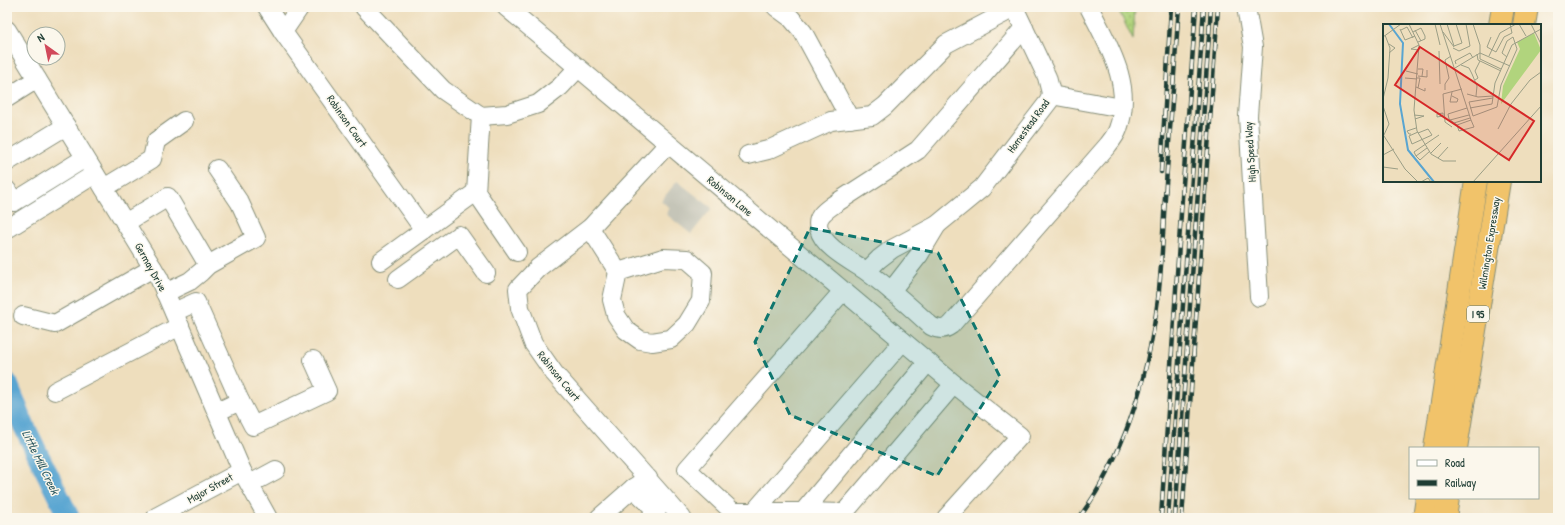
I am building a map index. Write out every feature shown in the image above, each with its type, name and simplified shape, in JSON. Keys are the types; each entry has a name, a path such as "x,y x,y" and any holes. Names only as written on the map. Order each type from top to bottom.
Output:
{"highway":[{"path":"1500,24 1503,7"},
{"path":"1524,24 1527,7"},
{"name":"Wilmington Expressway","path":"1435,447 1476,182"},
{"name":"Wilmington Expressway","path":"1456,447 1499,182"},
{"path":"1424,518 1427,499"},
{"path":"1445,518 1448,499"}],"street":[{"name":"Robinson Court","path":"267,7 283,32 424,230"},
{"path":"283,32 300,7"},
{"path":"364,7 443,90 481,116 506,114 538,104 560,87 578,68"},
{"name":"Robinson Lane","path":"506,7 954,384 1020,436 946,518"},
{"path":"776,7 790,18 803,32 850,119"},
{"path":"1024,28 918,150 822,213 818,222 819,230 827,243 843,257 891,291 931,326 938,329 946,329 951,325 1108,145 1118,130 1123,92 1118,66 1089,7"},
{"name":"High Speed Way","path":"1246,7 1253,47 1248,116 1259,297"},
{"path":"748,155 768,150 831,121 872,116 885,106 946,44 1014,8"},
{"name":"Homestead Road","path":"866,272 892,249 937,225 982,188 1049,101 1051,95 1047,77 1014,8"},
{"name":"Germay Drive","path":"8,33 153,268 246,477 268,518"},
{"path":"7,98 37,79"},
{"path":"1051,95 1122,108"},
{"path":"481,116 476,192 517,252"},
{"path":"7,229 100,181 152,159 156,141 184,121"},
{"path":"7,162 66,126"},
{"name":"Robinson Court","path":"668,144 590,228 538,268 518,289 520,308 533,343 554,373 641,483 682,518"},
{"path":"10,196 86,158"},
{"path":"165,293 190,281 208,265 256,238 240,204 217,169"},
{"path":"381,261 476,192"},
{"path":"125,223 168,197 208,265"},
{"path":"445,214 486,273"},
{"name":"Homestead Road","path":"891,291 919,255 937,225"},
{"path":"590,228 618,272 612,300 616,315 626,330 640,340 652,342 670,339 687,324 701,301 702,273 687,259 663,258 618,272"},
{"path":"398,279 459,235"},
{"path":"23,316 55,324 153,268"},
{"path":"844,291 687,469 733,512 803,512 846,516 954,384"},
{"path":"55,391 177,319 196,302 240,401 253,426 327,391 313,360"},
{"path":"754,512 903,341"},
{"path":"803,512 928,362"},
{"path":"217,412 240,401"},
{"name":"Major Street","path":"156,517 246,477 276,470"},
{"path":"599,518 641,483 657,511 650,518"}],"highlighted area":[{"path":"810,228 938,253 1000,377 937,476 790,415 755,342"}],"shaded area":[{"path":"677,181 712,208 691,234 666,214 670,208 661,201"}],"green space":[{"path":"1117,7 1135,7 1133,40"}],"waterway":[{"name":"Little Mill Creek","path":"7,383 24,426 69,518"}],"railway":[{"path":"1161,172 1171,7"},
{"path":"1079,518 1110,468 1122,441 1141,386 1154,328 1160,274 1179,7"},
{"path":"1161,518 1196,7"},
{"path":"1168,518 1204,7"},
{"path":"1175,518 1211,7"},
{"path":"1182,518 1218,7"}]}
